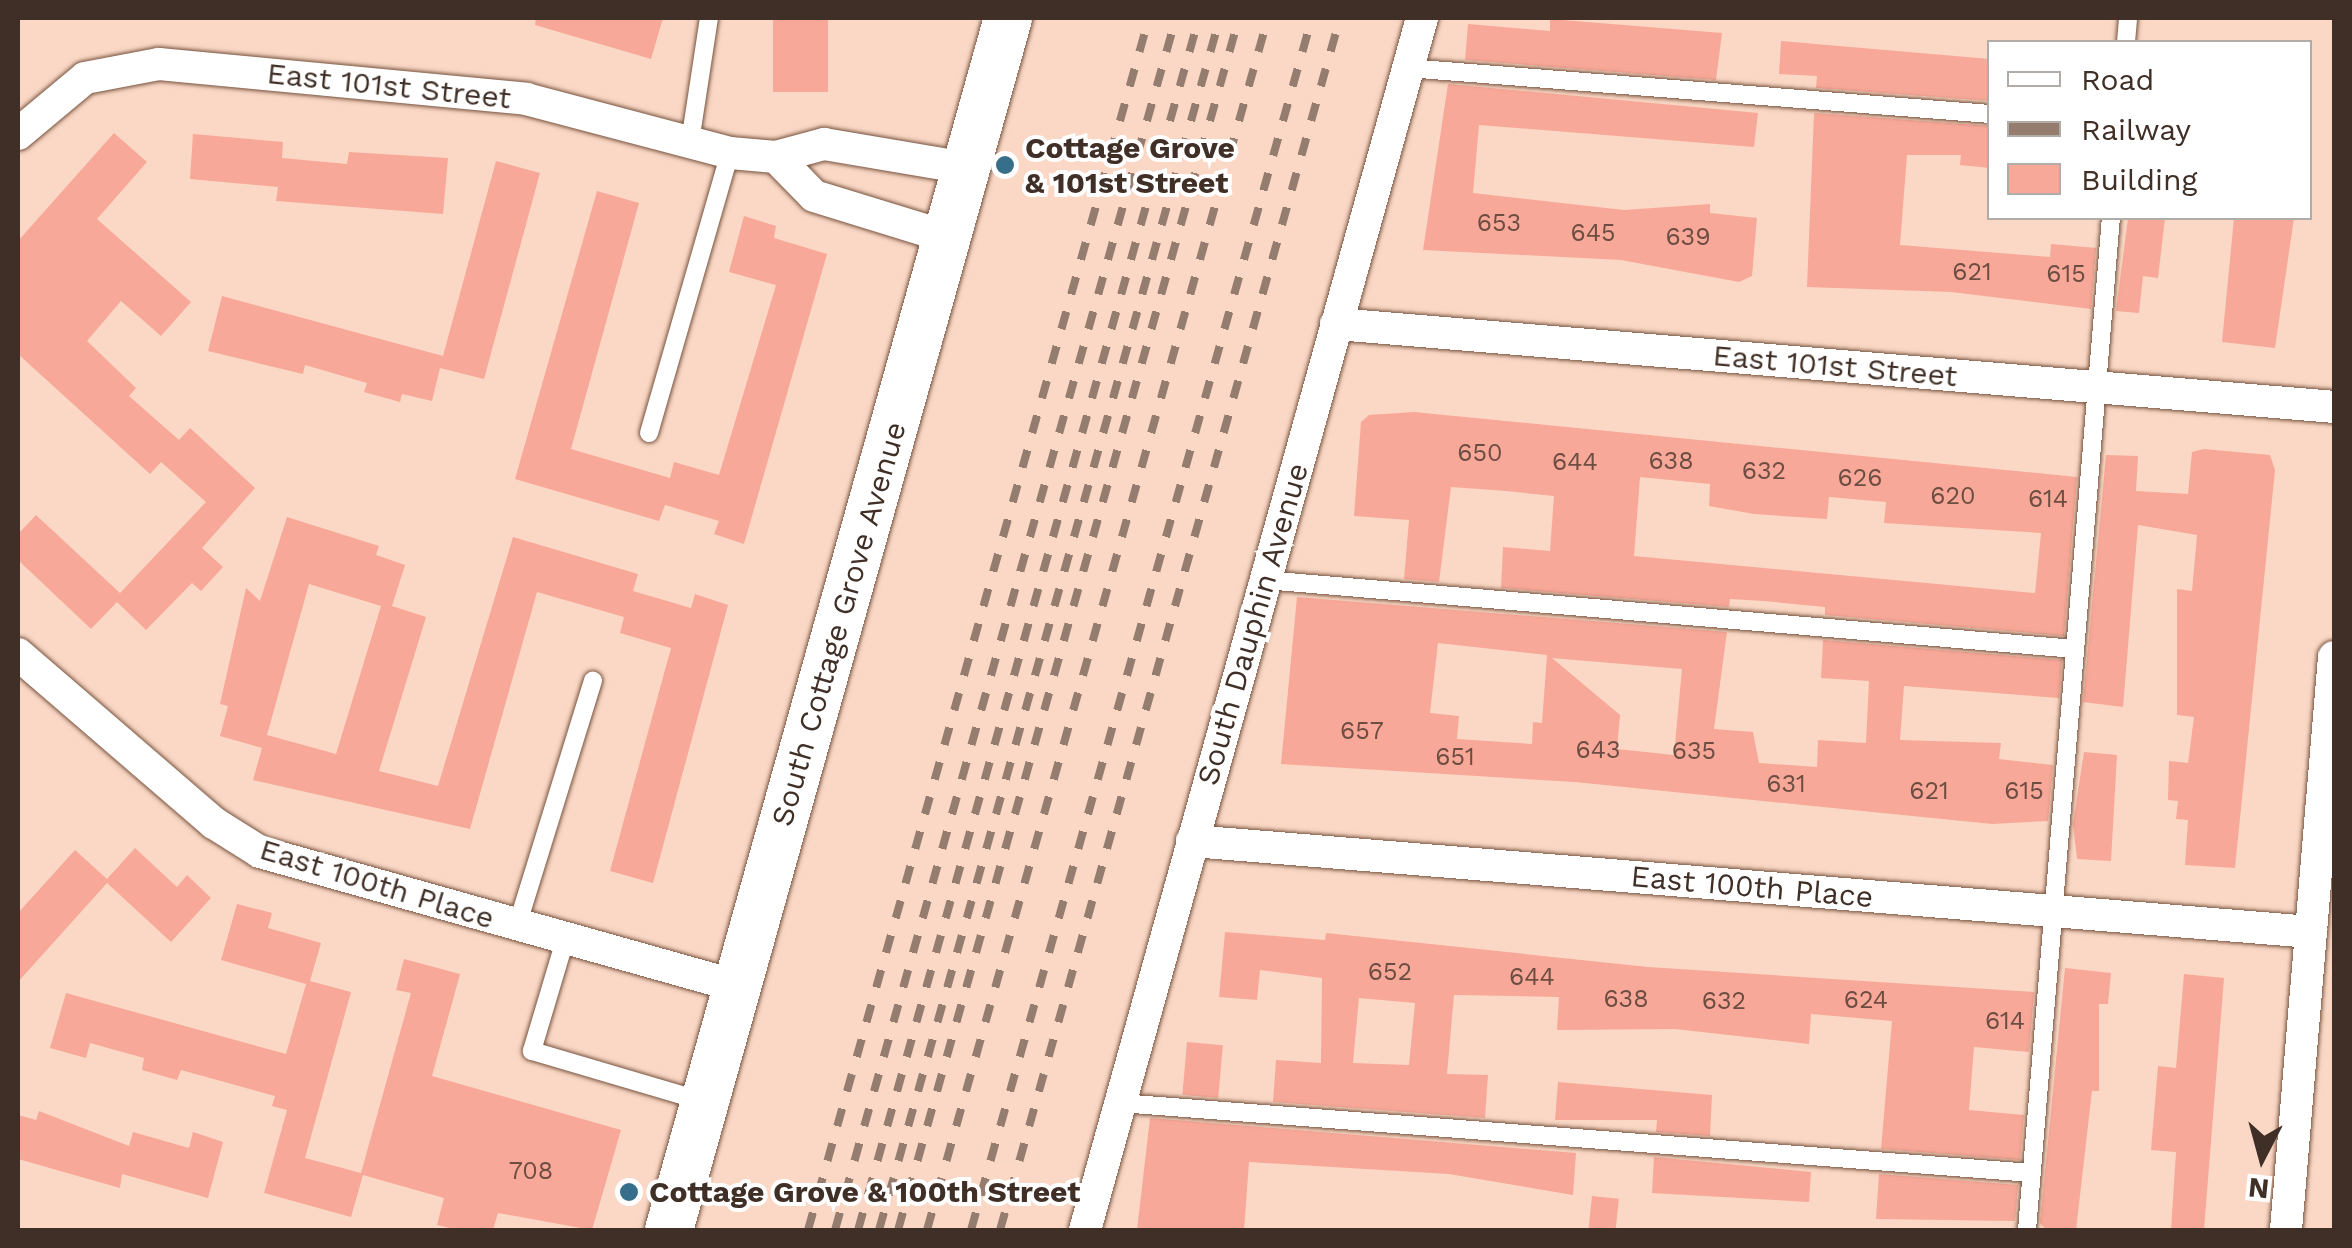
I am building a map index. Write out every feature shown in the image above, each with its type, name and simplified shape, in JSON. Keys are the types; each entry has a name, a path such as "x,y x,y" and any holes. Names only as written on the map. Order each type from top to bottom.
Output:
{"street":[{"name":"South Cottage Grove Avenue","path":"669,1230 1008,18"},
{"name":"South Dauphin Avenue","path":"1085,1230 1422,18"},
{"name":"East 101st Street","path":"18,134 85,78 160,64 480,92 730,153 776,157 824,144 966,168"},
{"path":"776,157 814,196 946,237"},
{"name":"East 101st Street","path":"1336,324 2334,408"},
{"name":"East 100th Place","path":"18,654 214,823 260,852 738,986"},
{"path":"2286,1230 2334,657"},
{"name":"East 100th Place","path":"1192,841 2311,932"}],"lane":[{"path":"690,142 709,18"},
{"path":"1408,68 1987,114"},
{"path":"649,433 730,153"},
{"path":"2026,1230 2111,220"},
{"path":"1265,580 2075,649"},
{"path":"517,926 593,682"},
{"path":"565,940 532,1052 705,1102"},
{"path":"1120,1103 2032,1173"}],"building":[{"path":"536,18 663,18 651,59 535,25"},
{"path":"773,18 828,18 828,92 773,92"},
{"path":"1550,19 1722,33 1716,80 1465,60 1468,24 1550,31"},
{"path":"1781,41 1987,59 1987,101 1816,88 1817,76 1779,74"},
{"path":"1448,84 1758,113 1754,147 1479,125 1473,193 1624,210 1710,204 1710,213 1757,218 1752,276 1739,282 1621,260 1423,250"},
{"path":"1814,113 1987,126 1987,168 1960,165 1961,155 1907,155 1900,245 2050,257 2051,244 2096,248 2091,309 1951,292 1807,287"},
{"path":"114,133 147,162 97,219 191,302 161,336 121,301 87,341 136,388 129,396 179,440 190,428 255,488 202,548 223,567 201,591 192,583 146,630 117,602 91,629 18,560 18,534 36,515 120,593 206,502 161,462 150,474 18,354 18,241"},
{"path":"193,134 283,142 282,158 347,164 349,152 448,158 443,214 276,201 278,187 190,179"},
{"path":"496,161 540,173 484,379 440,368 432,401 402,394 400,402 364,392 367,383 305,365 303,374 208,351 222,296 443,356"},
{"path":"597,191 639,203 571,449 670,478 674,462 719,475 776,285 729,272 744,216 776,226 774,238 827,254 744,544 714,534 719,521 665,505 659,521 515,479"},
{"path":"2128,220 2165,220 2158,278 2143,276 2139,313 2116,311"},
{"path":"2234,220 2294,220 2275,348 2222,342"},
{"path":"1414,412 2077,477 2064,636 1825,615 1825,607 1764,601 1730,599 1729,607 1501,588 1503,547 1550,551 1554,496 1506,491 1451,487 1439,582 1404,579 1409,520 1354,516 1361,422 1369,415","holes":["1640,477 1710,484 1709,506 1754,514 1827,519 1829,497 1886,502 1884,523 2041,533 2035,593 1634,556"]},
{"path":"2204,449 2270,455 2275,470 2235,868 2185,865 2188,820 2176,819 2178,801 2168,800 2169,761 2188,763 2194,717 2177,715 2177,589 2192,591 2197,535 2138,525 2123,707 2083,702 2106,455 2138,456 2136,491 2188,494 2192,452"},
{"path":"287,517 379,546 376,555 405,565 392,606 426,617 379,771 438,786 513,537 638,574 633,591 691,608 695,594 728,605 653,883 610,871 671,648 620,633 624,617 537,592 470,829 253,780 262,748 220,736 228,706 220,704 246,588 260,601","holes":["309,584 381,606 336,754 267,735"]},
{"path":"1297,597 1727,632 1714,729 1753,732 1759,763 1817,767 1818,740 1866,743 1869,681 1821,678 1823,640 2062,660 2059,698 1904,686 1900,740 2001,743 1999,759 2053,765 2048,821 1992,824 1575,782 1281,764","holes":["1438,643 1547,655 1542,723 1533,722 1532,744 1457,739 1459,716 1430,713","1552,658 1682,669 1674,755 1617,749 1620,715"]},
{"path":"2084,752 2117,755 2111,861 2077,859 2073,824"},
{"path":"135,848 177,887 187,875 211,898 171,942 107,883 18,982 18,913 75,850 107,879"},
{"path":"237,904 272,913 268,928 321,943 310,981 351,992 305,1158 361,1173 411,993 396,990 404,959 460,974 432,1076 621,1130 592,1230 498,1213 493,1230 458,1230 437,1225 444,1198 363,1175 351,1217 264,1193 287,1110 272,1106 275,1096 181,1070 177,1080 142,1070 144,1058 90,1043 86,1058 50,1048 66,993 286,1054 306,984 221,960"},
{"path":"1225,932 1325,940 1326,933 1648,967 2034,992 2029,1052 1974,1047 1969,1110 2024,1115 2020,1160 1881,1149 1892,1021 1811,1014 1809,1044 1675,1029 1557,1030 1559,997 1454,995 1447,1074 1488,1075 1485,1118 1273,1102 1276,1060 1321,1063 1322,978 1260,970 1257,1000 1219,997","holes":["1359,998 1415,1003 1409,1065 1353,1063"]},
{"path":"2065,968 2111,973 2108,1004 2099,1004 2099,1091 2092,1091 2076,1230 2046,1230 2040,1223"},
{"path":"2184,974 2224,978 2204,1230 2171,1230 2176,1152 2151,1150 2158,1066 2176,1068"},
{"path":"1187,1042 1223,1045 1218,1098 1182,1095"},
{"path":"1558,1082 1712,1095 1710,1136 1656,1132 1657,1120 1555,1120"},
{"path":"39,1111 129,1146 133,1132 189,1148 193,1132 223,1142 208,1198 122,1174 120,1188 18,1159 18,1115 36,1120"},
{"path":"1150,1118 1576,1153 1573,1195 1449,1174 1249,1162 1244,1230 1137,1230"},
{"path":"1654,1157 1811,1172 1809,1202 1652,1193"},
{"path":"1879,1174 2018,1185 2015,1221 1876,1219"},
{"path":"1592,1196 1619,1199 1616,1230 1588,1230"}],"railway":[{"path":"808,1230 1149,18"},
{"path":"835,1230 1176,18"},
{"path":"858,1230 1199,18"},
{"path":"879,1230 1220,18"},
{"path":"898,1230 1239,18"},
{"path":"927,1230 1268,18"},
{"path":"971,1230 1312,18"},
{"path":"1000,1230 1340,18"}],"place":[{"name":"Cottage Grove & 101st Street","path":"1005,165"},
{"name":"Cottage Grove & 100th Street","path":"629,1192"}]}
